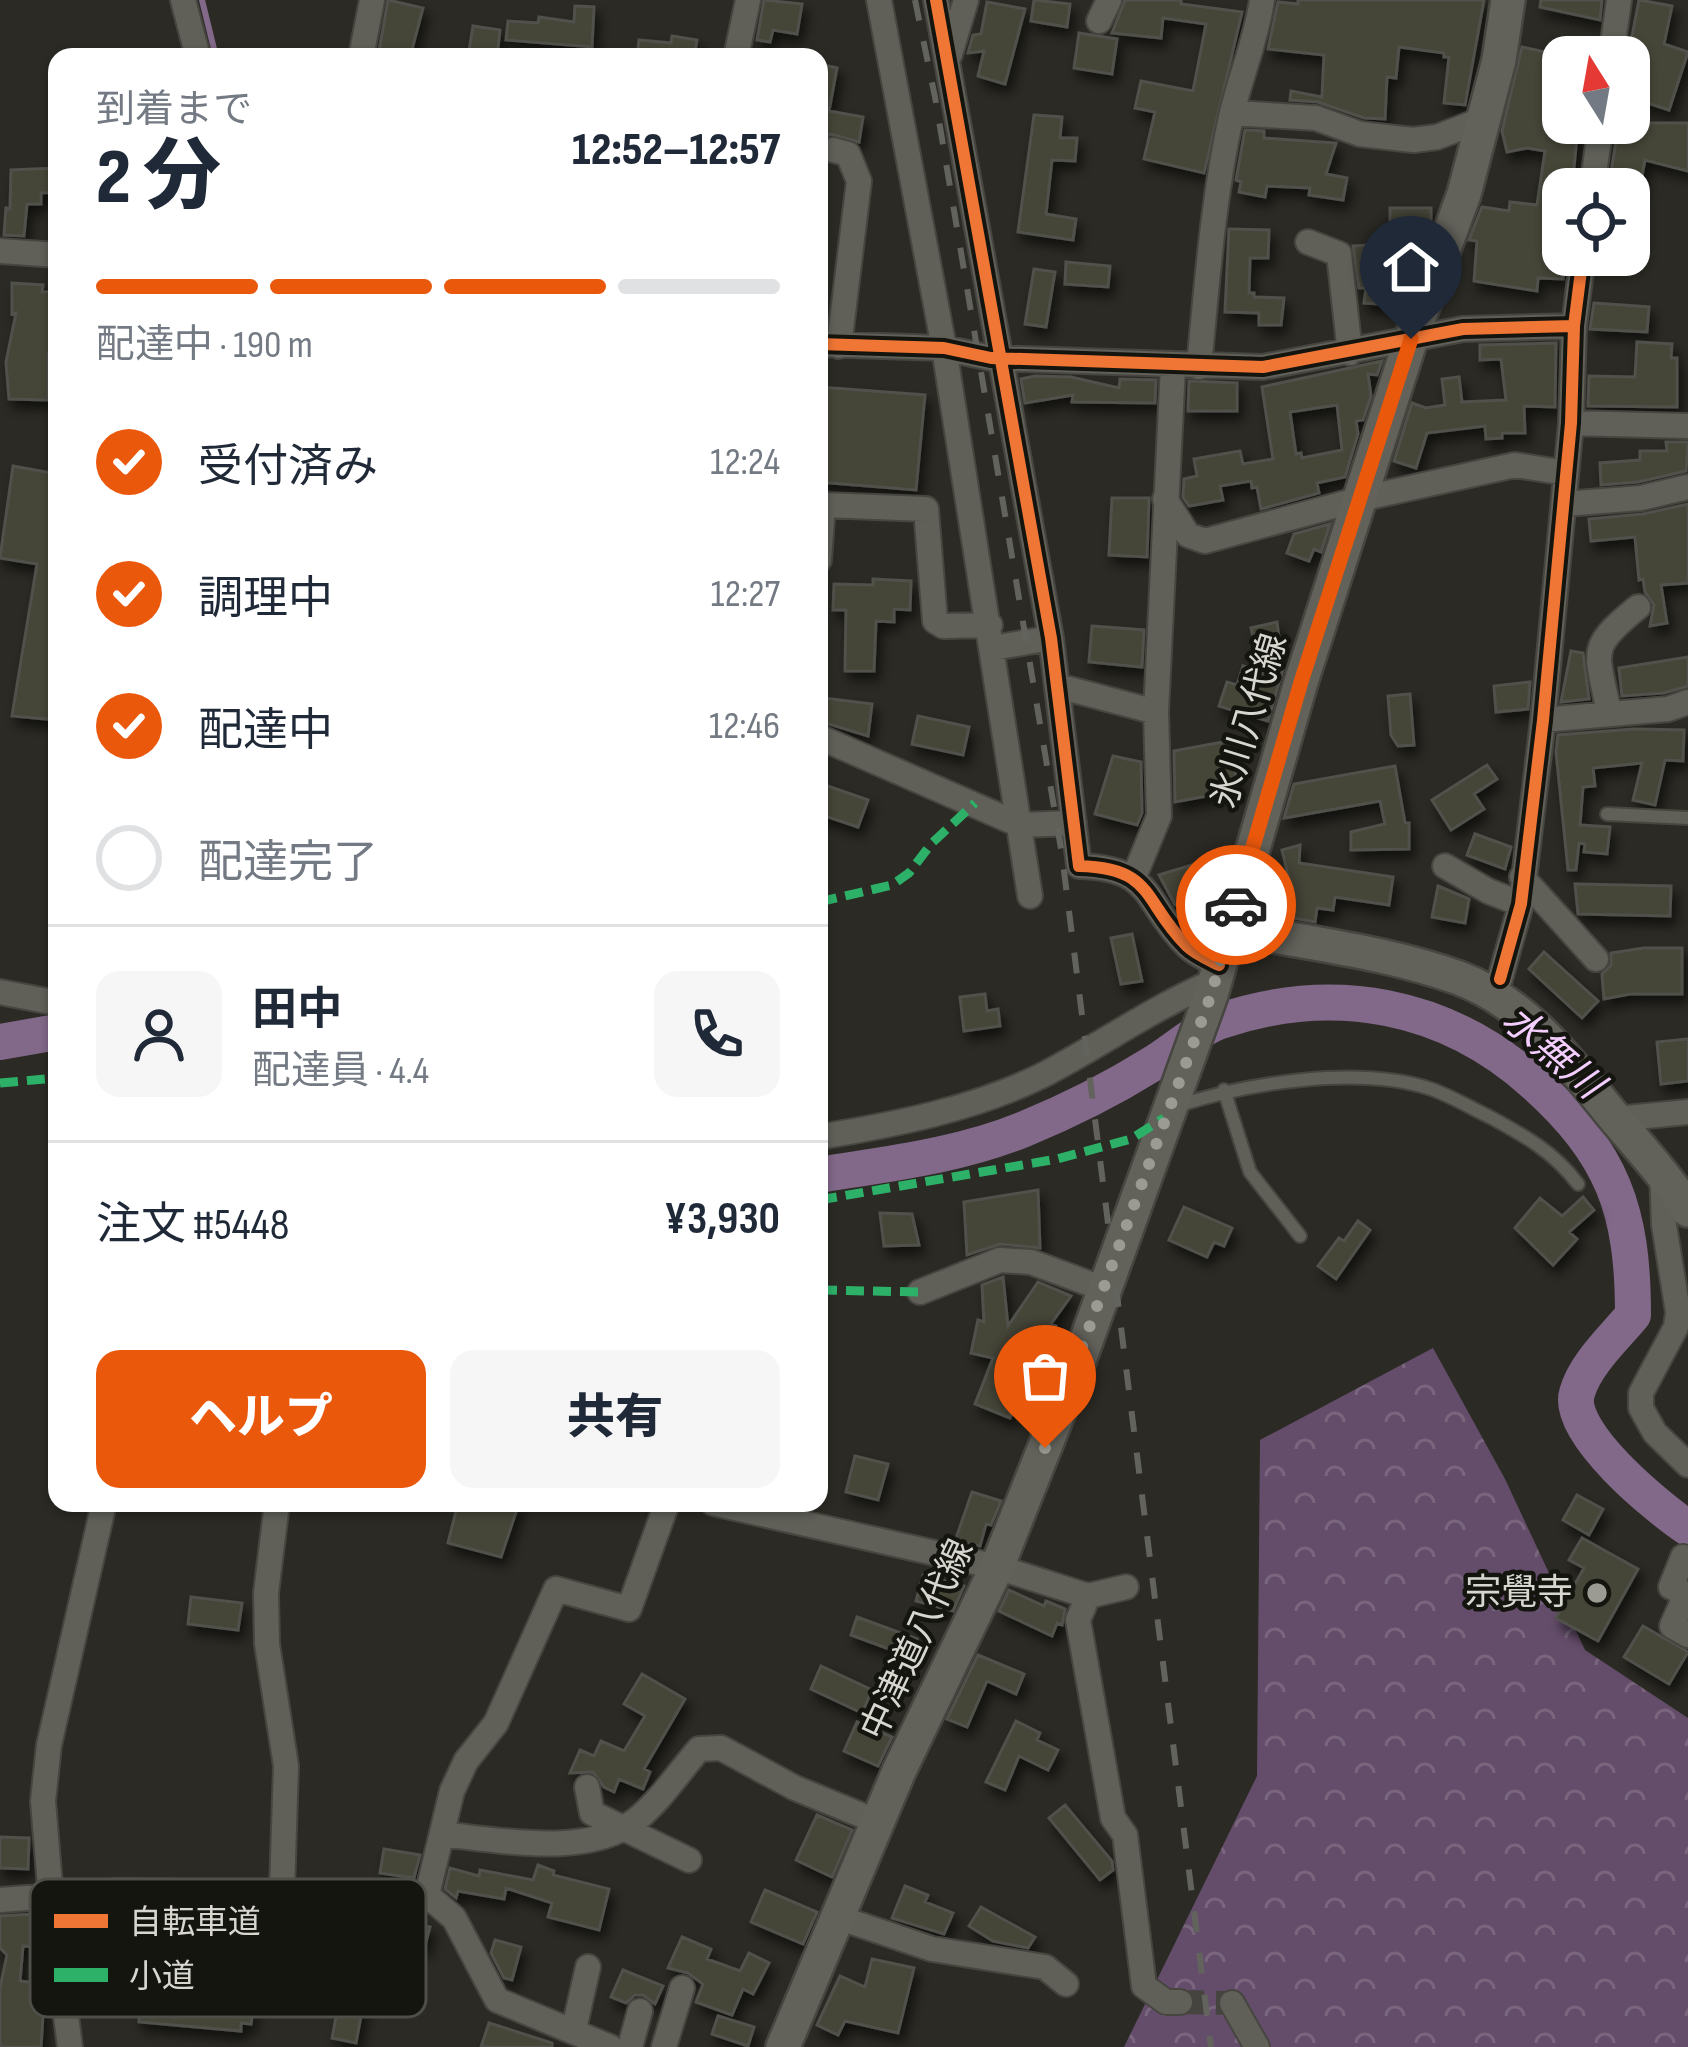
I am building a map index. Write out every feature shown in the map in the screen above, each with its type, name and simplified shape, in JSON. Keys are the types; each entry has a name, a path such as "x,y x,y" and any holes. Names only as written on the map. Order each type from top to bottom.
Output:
{"main road":[{"name":"氷川八代線","path":"1231,923 1411,339 1464,194 1499,60 1508,0"},
{"path":"1231,923 1252,932 1419,966 1492,994 1560,1048 1679,1193"},
{"name":"中津道八代線","path":"783,2047 878,1822 997,1567 1076,1369 1231,923"}],"street":[{"path":"183,0 196,48"},
{"path":"363,48 372,0"},
{"path":"738,48 748,0"},
{"path":"879,0 944,348 1030,896"},
{"path":"828,1135 938,1111 1041,1076 1215,980 1134,877 1111,867 1079,866 1051,638 936,0"},
{"path":"947,62 966,0"},
{"path":"1199,367 1217,191 1262,0"},
{"path":"1614,36 1619,0"},
{"path":"1232,113 1316,118 1360,134 1413,140 1437,137 1484,119"},
{"path":"833,150 848,154 859,182 829,345 944,348 1003,359 1263,367 1463,328 1574,326"},
{"path":"1308,242 1339,254 1350,353"},
{"path":"0,251 48,254"},
{"path":"1500,979 1521,904 1543,720 1580,276"},
{"path":"1134,877 1159,816 1156,712 1172,366"},
{"path":"1571,422 1688,426"},
{"path":"1166,499 1188,535 1205,541 1360,499 1515,465 1566,473"},
{"path":"1564,504 1641,498 1688,487"},
{"path":"828,503 926,509 935,621 992,636 1051,638"},
{"path":"1609,714 1598,649 1606,633 1638,607"},
{"path":"1058,686 1156,712"},
{"path":"1543,720 1668,710 1688,702"},
{"path":"828,741 1020,825 1074,823"},
{"path":"1445,866 1521,904"},
{"path":"1522,878 1596,958"},
{"path":"1419,966 1443,958 1500,979 1536,1013 1560,1048"},
{"path":"0,992 48,1001"},
{"path":"1616,1119 1688,1112"},
{"path":"1679,1193 1664,1225 1678,1312 1676,1328 1641,1393 1642,1408 1655,1433 1688,1466"},
{"path":"920,1292 1000,1260 1031,1262 1104,1289"},
{"path":"50,1879 44,1801 49,1745 102,1512"},
{"path":"276,1512 266,1593 267,1644 286,1766 282,1879"},
{"path":"610,2047 497,2000 454,1918 428,1895 452,1791 466,1761 496,1723 556,1589 629,1609 664,1512"},
{"path":"752,1512 997,1567 1088,1596 1126,1587"},
{"path":"1688,1560 1683,1557 1671,1587 1686,1594 1672,1626 1688,1635"},
{"path":"1088,1596 1078,1620 1112,1818 1125,1834 1144,1986 1166,2002 1180,2002"},
{"path":"442,1834 534,1844 604,1838 636,1820 699,1749 721,1748 796,1788 878,1822"},
{"path":"587,1786 592,1813 689,1861"},
{"path":"0,1900 30,1899"},
{"path":"837,1917 932,1949 1045,1967 1066,1984"},
{"path":"574,2029 588,1967"},
{"path":"664,2047 682,1988"},
{"path":"1232,2002 1257,2047"},
{"path":"630,2047 640,2011"},
{"path":"66,2017 70,2047"}],"lane":[{"path":"1607,814 1688,818"},
{"path":"1172,1096 1276,1082 1360,1079 1429,1088 1527,1136 1558,1158 1578,1184"},
{"path":"1224,1090 1250,1172 1300,1236"}],"green space":[{"path":"1433,1348 1505,1479 1585,1650 1688,1718 1688,2047 1124,2047 1257,1776 1260,1440"}],"building":[{"path":"388,0 423,8 412,48 380,48"},
{"path":"764,0 802,4 797,34 773,30 770,42 757,40"},
{"path":"1034,0 1070,4 1067,27 1031,21"},
{"path":"1125,0 1181,0 1181,4 1242,12 1204,173 1144,159 1155,112 1135,108 1141,81 1193,91 1206,24 1163,18 1161,38 1112,33"},
{"path":"1298,0 1484,0 1465,105 1444,103 1449,57 1399,47 1396,78 1387,77 1385,119 1290,100 1291,91 1322,97 1324,55 1268,49 1278,2 1298,4"},
{"path":"1541,0 1602,0 1600,20 1540,7"},
{"path":"1639,0 1672,6 1664,44 1688,52 1669,110 1650,104 1650,36 1632,36"},
{"path":"987,2 1025,9 1005,84 978,76 984,51 968,53 973,35 981,34"},
{"path":"575,6 594,7 592,47 506,40 508,21 538,23 539,17 574,22"},
{"path":"473,26 500,30 498,48 469,48"},
{"path":"1079,33 1117,39 1112,74 1074,68"},
{"path":"672,36 697,40 696,48 638,48 639,40 671,43"},
{"path":"1522,47 1542,51 1542,144 1576,144 1574,168 1542,168 1545,151 1507,152 1502,131"},
{"path":"828,66 837,68 829,111 863,117 859,142 828,135"},
{"path":"1034,115 1062,117 1060,138 1077,138 1075,161 1052,160 1046,214 1076,219 1073,240 1018,232"},
{"path":"1650,123 1688,123 1688,171 1645,160 1643,168 1612,168 1616,144 1650,144"},
{"path":"1245,130 1264,131 1264,138 1336,143 1326,174 1347,178 1343,200 1309,195 1310,188 1267,186 1265,197 1239,192 1241,182 1236,180"},
{"path":"48,168 48,193 41,193 41,204 27,204 24,236 4,235 11,170"},
{"path":"1542,171 1542,276 1563,279 1538,278 1537,291 1474,281 1477,241 1469,240 1482,207 1509,211 1510,202 1537,205"},
{"path":"1390,208 1431,208 1431,224 1397,305 1364,303 1366,288 1359,288 1353,246 1390,244"},
{"path":"1229,229 1269,230 1268,258 1250,258 1249,293 1284,298 1281,325 1259,325 1259,313 1225,312"},
{"path":"1066,262 1110,266 1108,287 1065,284"},
{"path":"1034,269 1055,272 1046,327 1025,324"},
{"path":"12,283 43,285 42,292 48,292 48,400 9,399 6,362 16,313 12,314"},
{"path":"1594,303 1649,307 1647,332 1590,329"},
{"path":"1637,342 1672,344 1671,358 1677,358 1677,407 1588,406 1589,376 1635,377"},
{"path":"1556,343 1555,407 1524,406 1525,433 1486,439 1485,426 1427,433 1416,468 1394,461 1412,403 1426,408 1445,405 1442,379 1459,377 1462,402 1506,400 1501,359 1480,360 1480,345"},
{"path":"1382,361 1377,375 1368,374 1371,396 1363,420 1356,421 1358,434 1345,477 1317,483 1319,493 1261,509 1257,487 1252,488 1251,481 1220,486 1223,500 1189,506 1183,497 1184,479 1197,476 1194,459 1240,451 1243,464 1273,459 1262,387","holes":["1337,405 1342,450 1302,458 1301,453 1296,454 1290,412"]},
{"path":"1071,377 1119,388 1120,379 1156,380 1155,403 1072,402 1073,395 1025,403 1021,379"},
{"path":"1189,381 1237,383 1237,411 1188,411"},
{"path":"828,388 925,395 916,490 828,483"},
{"path":"1666,442 1688,442 1686,471 1601,485 1600,463 1640,460 1640,451 1667,451"},
{"path":"13,466 48,472 48,719 12,716 37,564 0,558"},
{"path":"1112,498 1149,498 1147,557 1109,555"},
{"path":"1688,504 1688,583 1661,585 1667,623 1650,626 1654,605 1643,579 1639,580 1635,537 1591,541 1589,519"},
{"path":"1330,524 1321,552 1314,549 1309,561 1287,553 1294,534"},
{"path":"873,579 911,581 910,610 894,609 894,622 876,621 874,671 845,671 846,610 833,610 834,584 873,585"},
{"path":"1277,622 1283,669 1268,721 1219,706 1227,682 1237,685 1243,666 1261,672 1251,628"},
{"path":"1092,626 1144,630 1142,667 1089,662"},
{"path":"1571,651 1583,653 1589,699 1561,702"},
{"path":"1688,657 1688,686 1622,696 1619,668"},
{"path":"1530,682 1528,709 1496,712 1494,686"},
{"path":"1410,694 1414,745 1398,746 1391,735 1388,696"},
{"path":"828,698 872,704 868,736 828,724"},
{"path":"918,716 969,727 963,755 912,744"},
{"path":"1684,730 1683,761 1665,760 1655,805 1633,800 1642,763 1593,768 1595,786 1583,787 1580,825 1610,827 1607,854 1584,852 1585,844 1579,843 1576,870 1568,870 1558,735"},
{"path":"1228,741 1239,790 1175,802 1174,751"},
{"path":"1113,756 1141,762 1142,813 1137,825 1095,814"},
{"path":"1487,765 1497,779 1474,794 1484,809 1451,830 1432,800"},
{"path":"1395,766 1405,823 1409,823 1409,849 1351,850 1351,832 1385,824 1380,801 1284,818 1294,784"},
{"path":"828,786 868,800 858,827 828,817"},
{"path":"1475,834 1511,847 1505,869 1467,855"},
{"path":"1300,845 1299,863 1393,877 1389,905 1335,897 1333,910 1317,908 1315,922 1283,916 1289,879 1282,850"},
{"path":"1221,856 1225,866 1216,892 1175,905 1159,875"},
{"path":"1575,884 1671,886 1670,916 1578,914"},
{"path":"1438,886 1469,899 1465,923 1432,917"},
{"path":"1132,934 1142,981 1121,984 1111,938"},
{"path":"1682,948 1682,994 1604,999 1602,974 1611,965 1611,953"},
{"path":"1544,952 1598,1001 1582,1018 1529,969"},
{"path":"985,994 987,1011 998,1009 1000,1026 964,1031 960,997"},
{"path":"1688,1039 1688,1081 1661,1084 1657,1042"},
{"path":"1038,1190 1040,1248 1000,1244 967,1255 964,1202"},
{"path":"1583,1197 1594,1210 1569,1232 1577,1239 1553,1265 1515,1228 1540,1198 1562,1216"},
{"path":"1184,1207 1232,1228 1224,1246 1214,1242 1207,1257 1169,1240"},
{"path":"880,1213 912,1214 919,1245 884,1246"},
{"path":"1358,1221 1370,1230 1336,1279 1318,1266"},
{"path":"1003,1277 1008,1326 1038,1282 1071,1296 1051,1324 1056,1326 1041,1363 1052,1367 1047,1382 1034,1378 1031,1388 1023,1386 1010,1418 975,1404 993,1358 971,1353 978,1320 984,1322 982,1285"},
{"path":"855,1456 888,1464 878,1500 846,1492"},
{"path":"972,1492 1001,1501 991,1525 986,1524 980,1546 955,1541"},
{"path":"1577,1495 1603,1509 1589,1535 1563,1520"},
{"path":"456,1512 516,1512 501,1557 448,1543"},
{"name":"宗覺寺","path":"1582,1538 1638,1569 1598,1641 1556,1618 1584,1568 1569,1560"},
{"path":"923,1575 964,1586 953,1611 916,1601"},
{"path":"1009,1590 1044,1606 1046,1601 1065,1609 1062,1625 1057,1623 1052,1636 999,1611"},
{"path":"191,1597 242,1603 238,1630 188,1624"},
{"path":"857,1617 917,1639 911,1657 851,1635"},
{"name":"宗覺寺","path":"1643,1626 1688,1652 1669,1684 1624,1657"},
{"path":"978,1655 1024,1674 1016,1694 987,1681 967,1727 947,1719"},
{"path":"821,1666 872,1690 862,1713 811,1689"},
{"path":"642,1674 685,1699 644,1769 650,1772 643,1789 619,1779 614,1792 593,1772 570,1773 580,1750 594,1756 601,1741 624,1751 645,1716 624,1704"},
{"path":"1016,1721 1040,1733 1037,1740 1058,1750 1048,1770 1019,1756 1005,1790 986,1782"},
{"path":"857,1722 892,1737 878,1766 844,1751"},
{"path":"1065,1805 1112,1861 1113,1870 1100,1880 1049,1818"},
{"path":"817,1815 852,1830 832,1877 796,1860"},
{"path":"0,1837 29,1838 28,1869 0,1868"},
{"path":"384,1849 420,1855 414,1878 380,1873"},
{"path":"538,1865 554,1871 553,1875 609,1889 599,1930 548,1917 552,1903 506,1888 504,1899 458,1891 456,1898 445,1889 450,1868 479,1876 480,1870 533,1880"},
{"path":"905,1886 928,1895 925,1902 953,1913 944,1934 892,1918"},
{"path":"765,1890 817,1912 803,1944 751,1922"},
{"path":"981,1907 1035,1937 1028,1948 993,1941 969,1926"},
{"path":"30,1914 30,1946 23,1946 20,1981 30,1982 30,2017 43,2017 41,2047 0,2047 0,1988 7,1955 0,1948 0,1916"},
{"path":"682,1937 711,1949 707,1959 740,1971 749,1953 769,1963 753,1994 743,1989 732,2015 696,2002 703,1984 688,1973 668,1968"},
{"path":"495,1940 521,1947 512,1980 504,1978 491,1953"},
{"path":"872,1959 914,1968 898,2033 845,2021 838,2035 817,2025 840,1976 865,1987"},
{"path":"623,1970 663,1986 655,2004 643,1995 626,2003 611,1997"},
{"path":"718,2016 754,2027 748,2046 712,2034"},
{"path":"139,2017 252,2017 251,2024 241,2023 241,2031 139,2022"},
{"path":"336,2017 361,2017 356,2043 332,2038"},
{"path":"489,2023 552,2043 552,2047 481,2047"}],"waterway":[{"path":"202,0 214,48"},
{"name":"水無川","path":"828,1174 948,1153 1022,1130 1121,1082 1212,1025 1263,1010 1346,1003 1426,1019 1500,1056 1534,1083 1583,1134 1600,1160 1623,1214 1633,1315 1586,1372 1577,1393 1577,1409 1585,1428 1617,1468 1688,1528"},
{"name":"水無川","path":"0,1042 48,1034"}],"tunnel":[{"path":"1180,2002 1232,2003"}],"railway":[{"path":"915,0 1062,855 1211,2047"}],"marked path":[{"path":"828,900 892,885 975,803"},
{"path":"0,1083 48,1079"},
{"path":"828,1198 1057,1159 1131,1139 1164,1118"},
{"path":"828,1290 920,1292"}],"cycle path":[{"path":"936,0 1051,638 1079,866 1104,868 1135,880 1187,946 1219,965"},
{"path":"1500,979 1521,904 1543,720 1580,276"},
{"path":"828,344 944,348 991,358 1263,367 1463,329 1574,326"}],"way so far":[{"path":"1045,1448 1211,995 1236,905"}],"place":[{"name":"宗覺寺","path":"1597,1593"}],"route":[{"path":"1236,905 1301,682 1411,339"}]}
